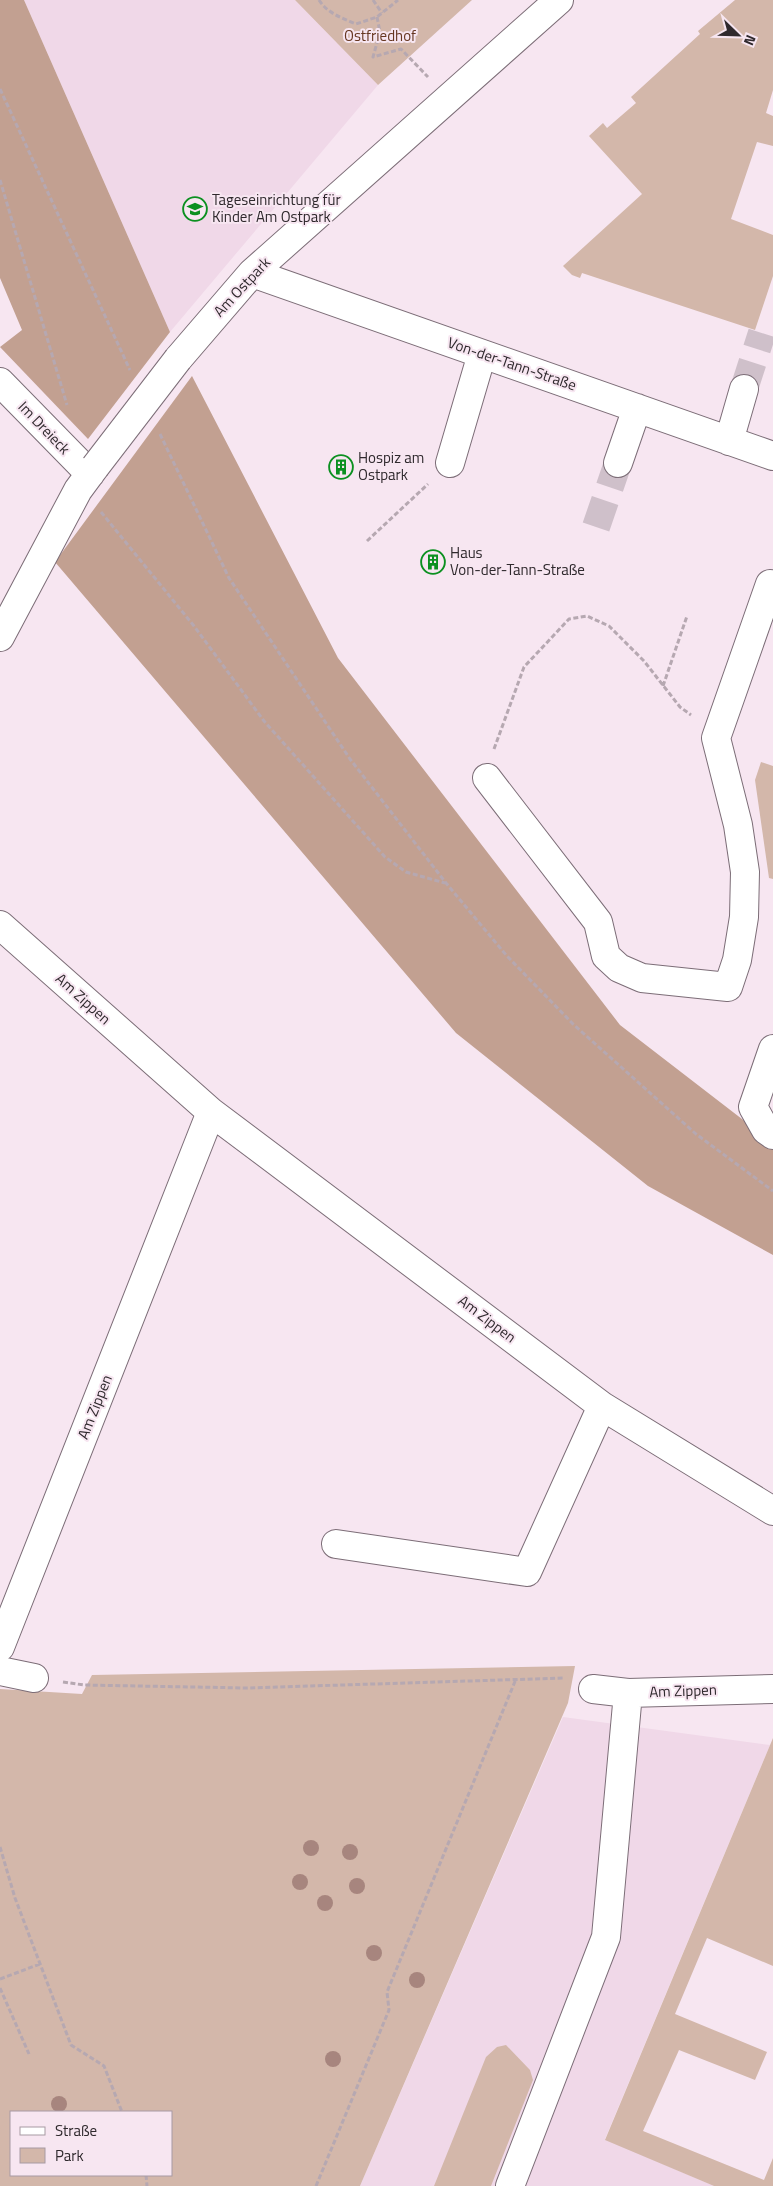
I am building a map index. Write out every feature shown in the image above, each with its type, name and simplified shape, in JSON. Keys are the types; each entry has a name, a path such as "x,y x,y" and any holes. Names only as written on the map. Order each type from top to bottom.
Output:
{"street":[{"name":"Am Ostpark","path":"0,637 78,490 178,360 252,273 559,0"},
{"name":"Von-der-Tann-Straße","path":"252,273 773,456"},
{"path":"450,463 482,354"},
{"name":"Im Dreieck","path":"0,382 92,470"},
{"path":"730,441 744,389"},
{"path":"618,463 637,408"},
{"path":"487,778 598,922 606,956 619,968 642,978 728,987 737,960 744,917 745,872 738,825 716,738 770,584"},
{"name":"Am Zippen","path":"0,925 211,1112 602,1406 773,1511"},
{"path":"773,1049 753,1106 766,1130 773,1135"},
{"name":"Am Zippen","path":"0,1646 211,1112"},
{"path":"336,1544 527,1572 602,1406"},
{"path":"0,1671 34,1678"},
{"name":"Am Zippen","path":"593,1688 628,1693 773,1689"},
{"path":"510,2186 606,1937 628,1693"}],"path":[{"path":"319,0 323,6 337,16 356,24 377,17 398,0"},
{"path":"373,0 382,13"},
{"path":"377,17 380,32 373,57 401,49 448,97"},
{"path":"0,89 132,375"},
{"path":"0,180 67,405"},
{"path":"158,428 229,578 350,759 446,884 506,955 573,1024 696,1134 773,1191"},
{"path":"367,540 450,463"},
{"path":"104,515 194,626 264,721 385,856 406,872 446,884"},
{"path":"487,778 489,762 524,667 570,619 587,616 609,626 644,661 680,707 703,722 719,728"},
{"path":"663,686 687,616"},
{"path":"34,1678 84,1685 247,1688 582,1678 593,1688"},
{"path":"316,2186 389,2010 387,1992 516,1679"},
{"path":"0,1847 15,1898 71,2045 104,2066 122,2111"},
{"path":"0,1979 40,1964"},
{"path":"0,1988 28,2054"}],"shaded area":[{"path":"0,0 24,0 170,332 88,439 0,347 22,330 0,278"},
{"name":"Tageseinrichtung für Kinder Am Ostpark","path":"24,0 295,0 378,85 170,332"},
{"path":"192,376 338,658 620,1025 773,1143 773,1255 648,1186 456,1033 55,562"},
{"path":"563,1717 770,1745 605,2139 714,2186 360,2186"}],"green space":[{"name":"Ostfriedhof","path":"295,0 472,0 378,85"},
{"path":"735,0 773,0 773,90 766,113 773,116 773,146 757,142 731,219 773,235 773,276 755,330 582,273 580,278 572,275 563,266 642,194 589,136 603,123 607,128 636,103 631,97 700,34 698,31"},
{"path":"761,762 773,766 773,879 769,878 755,780"},
{"path":"575,1666 568,1703 360,2186 0,2186 0,1689 82,1694 92,1675"},
{"path":"773,1738 773,1966 707,1938 675,2014 767,2052 755,2080 679,2050 643,2131 764,2180 773,2158 773,2186 714,2186 605,2140"},
{"path":"506,2045 530,2070 533,2080 491,2186 434,2186 486,2057 497,2047"}],"tunnel":[{"path":"744,389 762,333"},
{"path":"596,527 618,463"}],"place":[{"name":"Tageseinrichtung für Kinder Am Ostpark","path":"195,209"},
{"name":"Hospiz am Ostpark","path":"341,467"},
{"name":"Haus Von-der-Tann-Straße","path":"433,562"}]}
